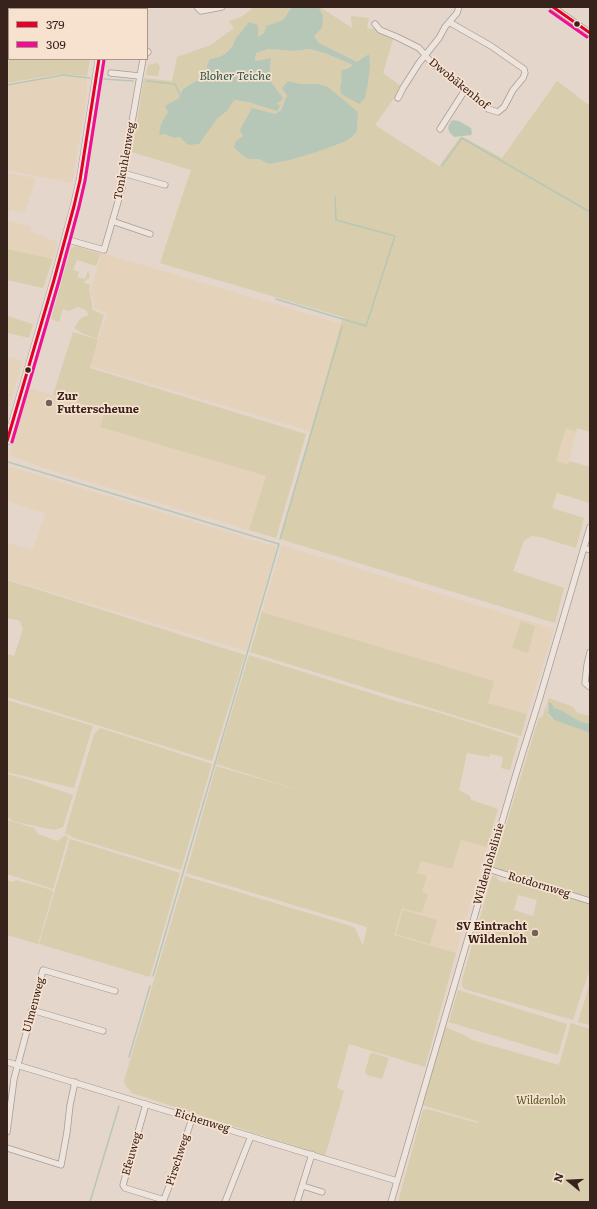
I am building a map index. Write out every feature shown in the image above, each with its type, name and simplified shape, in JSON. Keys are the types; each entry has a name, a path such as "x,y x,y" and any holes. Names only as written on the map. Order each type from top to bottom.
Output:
{"street":[{"path":"197,7 201,11 222,7"},
{"path":"398,98 402,88 457,13 459,7"},
{"path":"553,7 590,33"},
{"name":"Dwobäkenhof","path":"375,24 380,30 419,48 431,62 488,109 498,112 504,107 513,90 523,78 523,68 491,46 449,22"},
{"path":"7,441 65,239 80,180 99,60"},
{"name":"Tonkuhlenweg","path":"65,239 104,250 122,188 123,173 143,60"},
{"path":"111,73 139,76"},
{"path":"440,129 465,90"},
{"path":"123,173 165,184"},
{"path":"112,221 150,234"},
{"name":"Wildenlohslinie","path":"391,1202 488,869 587,549 590,527"},
{"path":"590,652 587,664 586,683 590,687"},
{"name":"Rotdornweg","path":"488,869 590,901"},
{"name":"Ulmenweg","path":"7,1132 12,1092 43,970 115,992"},
{"path":"32,1010 103,1031"},
{"name":"Eichenweg","path":"7,1062 397,1181"},
{"path":"7,1148 61,1165 75,1082"},
{"name":"Efeuweg","path":"146,1104 123,1185 125,1188 164,1201"},
{"name":"Pirschweg","path":"164,1201 192,1118"},
{"path":"225,1202 251,1136"},
{"path":"297,1202 312,1154"},
{"path":"303,1186 322,1192"}],"shaded area":[{"path":"33,7 100,7 100,8 38,8"},
{"path":"63,75 87,78 87,97 72,183 7,170 7,85"},
{"path":"7,173 36,178 25,212 10,210 7,220"},
{"path":"7,220 31,227 31,232 58,242 53,259 7,249"},
{"path":"102,253 342,324 310,431 90,366 107,313 94,309 94,301 90,291"},
{"path":"7,357 23,361 7,414"},
{"path":"29,388 105,411 101,427 266,476 249,530 47,469 9,455"},
{"path":"566,428 576,432 568,465 556,461"},
{"path":"7,466 277,547 246,651 7,579 7,543 33,550 45,513 7,501"},
{"path":"282,545 554,629 527,714 488,703 493,681 262,612"},
{"path":"461,840 487,847 456,953 394,935 402,908 422,913 428,894 422,892 417,874 421,861 452,869"}],"green space":[{"path":"254,7 292,7 283,20 266,26 264,33 258,37 249,22 236,38 232,47 225,54 210,59 207,65 208,77 198,80 179,98 166,106 168,112 161,124 165,134 174,138 180,137 199,143 217,119 227,111 233,100 248,102 277,111 276,103 283,98 269,79 271,58 255,61 256,53 270,49 294,51 310,49 327,54 353,65 342,70 340,87 369,55 357,62 319,43 314,36 322,28 319,8 316,7 320,7 352,28 351,16 369,18 367,28 380,30 394,36 383,73 402,87 375,125 439,166 461,136 502,158 557,81 590,106 590,432 577,428 576,432 566,428 556,461 568,465 569,461 590,467 590,503 557,493 552,508 584,518 576,548 540,537 531,536 524,541 513,571 564,588 555,623 280,539 343,317 160,263 191,170 132,152 144,78 172,81 177,57 211,45 234,28 229,21 241,17","holes":["289,81 301,84 318,84 358,112 358,125 344,142 317,152 290,160 269,164 259,159 249,159 236,141 281,110 287,95"]},
{"path":"8,20 8,60 90,60 87,76 61,74 7,83"},
{"path":"158,63 160,67 158,76 146,75 148,65"},
{"path":"76,246 101,254 96,266 77,260 73,270 79,272 77,277 85,279 88,270 90,277 83,282 90,285 89,290 92,310 104,315 97,339 74,328 81,318 89,315 86,310 78,307 69,311 63,309 59,322 51,319 71,248"},
{"path":"7,249 53,259 43,288 7,280"},
{"path":"7,316 33,324 29,338 8,333 7,337"},
{"path":"73,332 98,340 90,368 306,434 276,538 249,530 266,476 100,427 105,411 53,395"},
{"path":"7,580 245,655 212,761 7,697 7,654 14,656 23,629 20,621 7,618"},
{"path":"262,612 494,681 488,703 527,714 521,736 250,652"},
{"path":"521,621 535,626 528,653 512,648"},
{"path":"249,655 519,738 510,770 501,768 503,757 490,754 489,757 467,753 459,790 470,796 471,800 498,809 487,847 461,840 452,869 421,861 417,873 427,876 422,892 428,894 422,913 402,908 394,935 456,953 425,1067 349,1044 337,1088 344,1091 325,1156 132,1093 124,1081 185,876 348,925 355,928 363,946 367,927 186,873 216,766 305,792 216,764"},
{"path":"549,698 573,707 577,713 590,716 590,724 579,721 561,710 554,708 549,703 547,710 549,716 554,720 590,733 590,898 493,868 539,717 542,718"},
{"path":"7,700 93,726 74,788 7,772"},
{"path":"100,728 212,764 181,870 74,838 65,833 94,734"},
{"path":"7,774 73,795 63,827 54,830 12,821 10,817 7,819"},
{"path":"7,820 34,828 38,834 57,841 66,835 68,838 53,889 7,874"},
{"path":"70,839 180,873 150,977 39,944"},
{"name":"SV Eintracht Wildenloh","path":"492,876 496,876 498,880 506,883 507,881 511,880 590,904 590,968 573,1020 464,989 462,980","holes":["518,895 537,900 533,916 514,910"]},
{"path":"7,880 12,882 16,880 52,890 53,892 38,944 7,935"},
{"path":"403,910 437,920 430,944 396,934"},
{"path":"590,982 590,1025 578,1022"},
{"path":"458,990 567,1024 558,1055 449,1022"},
{"name":"Wildenloh","path":"571,1023 590,1029 590,1202 398,1202 423,1110 427,1109 478,1123 479,1122 422,1105 445,1027 472,1040 559,1065"},
{"path":"373,1053 389,1058 382,1079 367,1075 365,1072 370,1054"}],"water":[{"name":"Bloher Teiche","path":"292,7 319,8 323,16 322,28 314,36 319,43 357,62 369,54 370,65 365,98 359,104 341,94 341,70 347,69 353,65 327,54 310,49 294,51 269,49 256,53 255,61 271,58 269,79 283,98 281,101 276,103 280,106 277,111 248,102 234,100 227,111 217,119 199,144 188,145 180,137 174,138 165,134 159,135 161,124 168,112 165,106 179,98 183,89 198,80 208,77 207,65 210,59 225,54 232,47 236,38 249,22 258,25 258,37 264,33 266,26 283,20"},
{"name":"Bloher Teiche","path":"288,81 301,84 318,84 328,87 358,112 357,131 352,137 344,142 290,160 269,164 259,159 249,159 242,155 234,147 236,141 243,136 240,130 252,108 275,114 281,110 287,95 282,88"},
{"path":"452,120 459,121 471,128 471,135 454,137 448,128"},
{"path":"549,702 554,708 561,710 579,721 590,724 590,733 554,720 548,713"}],"waterway":[{"path":"7,85 63,75 90,78"},
{"path":"104,79 133,81"},
{"path":"147,81 175,84 180,95"},
{"path":"442,166 462,138 590,212"},
{"path":"276,299 366,326 395,236 336,220 335,197"},
{"path":"280,539 342,327"},
{"path":"8,462 279,544 153,976"},
{"path":"129,1057 150,986"},
{"path":"90,1202 119,1106"}],"transit line":[{"name":"379","path":"553,7 590,33"},
{"name":"309","path":"550,11 587,37"},
{"name":"379","path":"7,441 74,206 80,180 99,60"},
{"name":"309","path":"12,442 79,207 85,181 104,60"}],"place":[{"name":"Zur Futterscheune","path":"49,403"},
{"name":"SV Eintracht Wildenloh","path":"535,933"}]}
